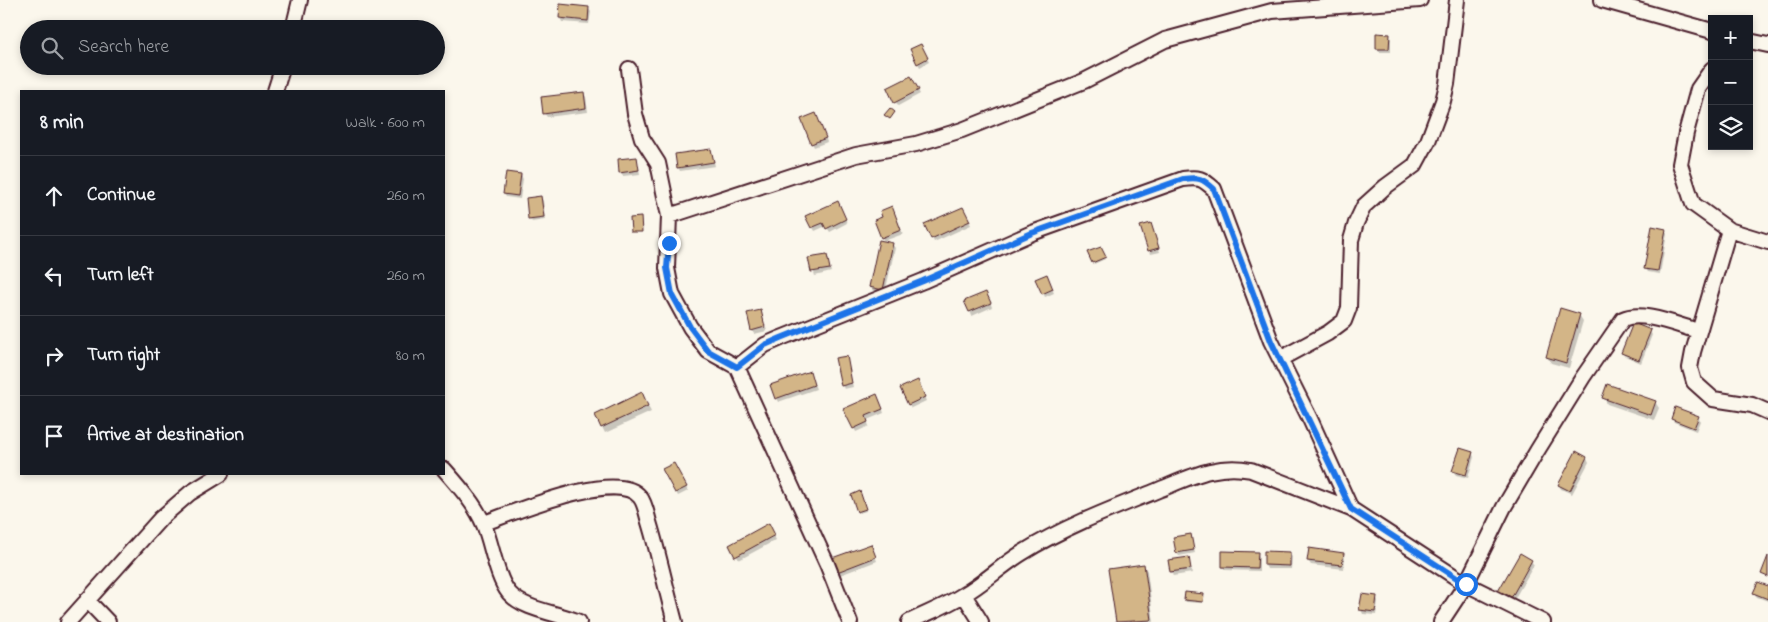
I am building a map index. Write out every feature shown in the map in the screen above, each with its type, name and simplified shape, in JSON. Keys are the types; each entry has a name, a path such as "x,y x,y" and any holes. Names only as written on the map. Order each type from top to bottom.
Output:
{"street":[{"path":"295,20 300,0"},
{"path":"669,216 856,155 916,144 962,130 1084,81 1164,40 1271,6 1420,0"},
{"path":"1280,359 1328,333 1344,321 1349,308 1351,240 1356,223 1364,206 1385,187 1415,165 1428,141 1447,84 1457,0"},
{"path":"1602,0 1708,30"},
{"path":"1753,42 1768,45"},
{"path":"630,69 635,114 642,138 658,163 669,216 667,268 672,294 690,327 708,351 737,367 826,564 850,622"},
{"path":"275,90 280,75"},
{"path":"1708,75 1698,89 1680,164 1693,204 1729,230 1768,242"},
{"path":"737,367 765,345 923,281 1032,233 1183,179 1197,178 1205,180 1214,189 1224,211 1247,279 1280,359 1351,509"},
{"path":"1729,230 1690,368 1694,382 1713,398 1752,405 1768,412"},
{"path":"1441,622 1466,584 1504,508 1537,451 1583,377 1623,319 1630,316 1641,316 1699,332"},
{"path":"909,622 964,595 999,568 1049,537 1092,517 1198,474 1220,468 1235,467 1251,470 1351,509 1466,584 1543,622"},
{"path":"445,470 462,490 484,524 500,574 509,593 528,606 579,622"},
{"path":"68,622 161,518 190,493 219,475"},
{"path":"484,524 568,494 604,487 632,490 641,497 661,562 676,622"},
{"path":"964,595 981,622"},
{"path":"87,600 108,622"}],"building":[{"path":"560,4 589,7 588,21 559,18"},
{"path":"1376,33 1390,34 1389,49 1376,49"},
{"path":"921,44 928,58 917,64 910,49"},
{"path":"911,76 919,90 894,103 887,88"},
{"path":"584,92 586,108 543,114 541,97"},
{"path":"890,108 895,112 890,119 884,115"},
{"path":"816,113 826,138 811,144 801,119"},
{"path":"711,149 714,162 677,168 675,154"},
{"path":"637,157 639,170 619,173 618,159"},
{"path":"506,172 521,174 518,196 503,194"},
{"path":"541,196 544,217 528,219 526,198"},
{"path":"838,201 846,219 826,229 823,223 811,228 805,216"},
{"path":"892,206 901,230 881,238 874,220 882,217 880,211"},
{"path":"963,207 970,221 931,239 924,224"},
{"path":"641,217 642,232 631,232 630,218"},
{"path":"1151,223 1159,248 1148,251 1140,226"},
{"path":"1652,226 1666,229 1658,271 1644,269"},
{"path":"879,240 893,243 883,290 869,287"},
{"path":"1101,247 1106,257 1092,263 1087,252"},
{"path":"827,255 830,269 811,272 808,258"},
{"path":"1047,274 1053,289 1042,294 1035,279"},
{"path":"986,292 991,303 969,312 964,301"},
{"path":"1560,308 1580,314 1566,363 1546,357"},
{"path":"761,310 765,327 751,331 747,313"},
{"path":"1633,323 1651,330 1639,360 1621,353"},
{"path":"847,356 852,383 841,386 835,358"},
{"path":"810,371 814,385 775,399 770,385"},
{"path":"918,380 925,397 908,405 900,388"},
{"path":"1607,384 1656,401 1651,415 1602,398"},
{"path":"642,392 648,406 601,428 595,415"},
{"path":"877,394 883,409 866,416 868,422 853,429 843,409"},
{"path":"1675,407 1699,416 1694,428 1671,419"},
{"path":"1460,448 1473,452 1466,475 1452,471"},
{"path":"1576,451 1587,457 1570,491 1558,485"},
{"path":"674,463 687,487 675,493 662,469"},
{"path":"860,491 866,509 857,512 851,495"},
{"path":"769,523 775,535 735,557 729,545"},
{"path":"1191,534 1194,550 1176,553 1173,537"},
{"path":"871,544 876,557 837,572 832,558"},
{"path":"1309,548 1344,553 1342,565 1307,561"},
{"path":"1222,551 1258,552 1257,568 1222,567"},
{"path":"1264,551 1290,552 1290,566 1264,565"},
{"path":"1520,553 1532,560 1510,600 1497,593"},
{"path":"1768,556 1768,577 1761,574"},
{"path":"1189,557 1191,569 1170,572 1168,560"},
{"path":"1144,564 1152,620 1116,622 1108,569"},
{"path":"1758,582 1768,586 1768,599 1753,593"},
{"path":"1185,592 1204,594 1203,602 1184,600"},
{"path":"1362,594 1377,596 1375,612 1359,610"}],"route":[{"path":"669,243 667,268 672,294 690,327 708,351 737,367 765,345 923,281 1032,233 1183,179 1197,178 1205,180 1214,189 1224,211 1271,341 1310,419 1351,509 1466,584"}]}
